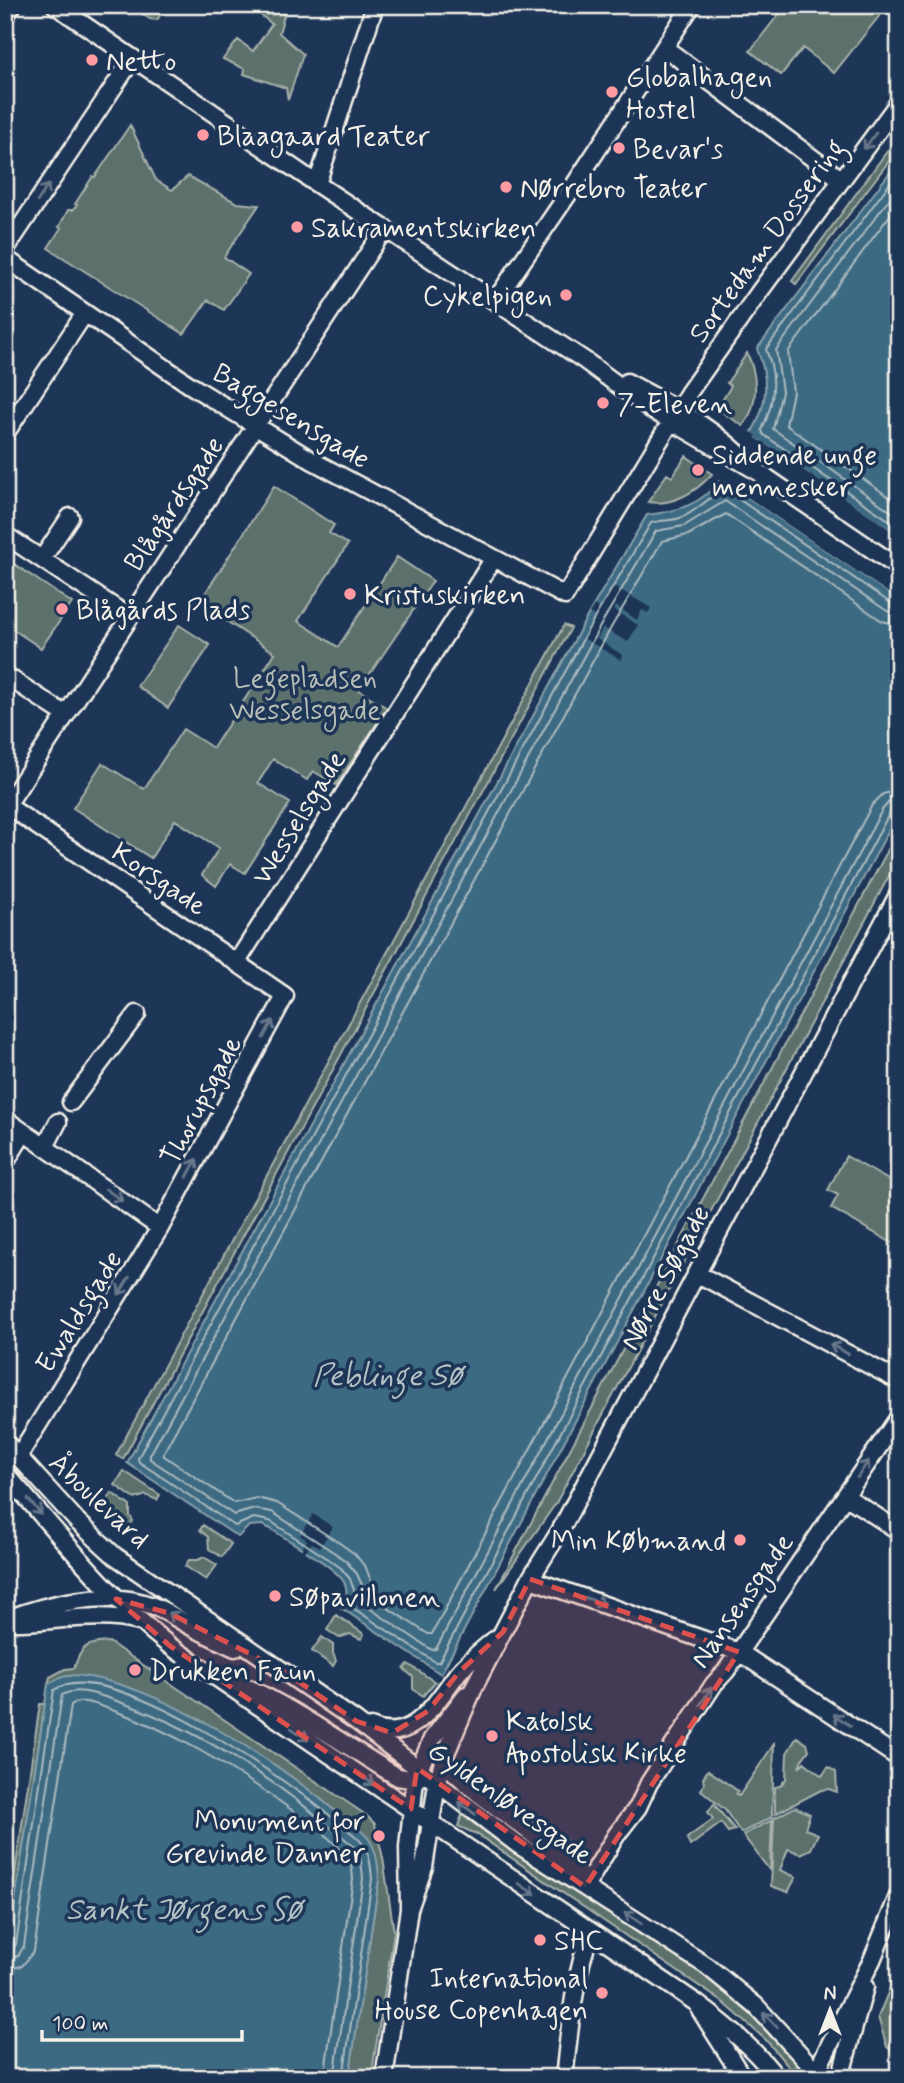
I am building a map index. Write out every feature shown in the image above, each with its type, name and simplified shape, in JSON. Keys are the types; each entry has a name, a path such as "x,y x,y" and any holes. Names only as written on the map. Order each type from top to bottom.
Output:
{"street":[{"path":"5,16 12,5"},
{"path":"55,5 317,184 584,359 676,416 724,439 757,471 896,567"},
{"path":"317,184 375,5"},
{"path":"495,301 692,5"},
{"path":"665,48 842,180"},
{"path":"5,250 133,58"},
{"name":"Sortedam Dossering","path":"565,596 639,472 722,343 899,102"},
{"name":"Blågårdsgade","path":"6,806 385,228"},
{"name":"Baggesensgade","path":"5,258 256,426 313,461 565,596"},
{"path":"5,434 85,313"},
{"path":"42,559 70,517"},
{"path":"5,535 129,617"},
{"name":"Wesselsgade","path":"237,962 494,558"},
{"path":"5,675 66,715"},
{"name":"Korsgade","path":"6,806 285,996"},
{"name":"Nørre Søgade","path":"424,1777 444,1758 475,1685 530,1578 560,1531 899,893"},
{"name":"Thorupsgade","path":"160,1228 285,996"},
{"path":"71,1102 137,1014"},
{"path":"5,1119 160,1228"},
{"path":"45,1147 58,1122"},
{"path":"5,1163 24,1132"},
{"name":"Ewaldsgade","path":"18,1457 160,1228"},
{"path":"695,1273 899,1381"},
{"name":"Nansensgade","path":"585,1887 714,1684 726,1671 899,1416"},
{"name":"Åboulevard","path":"5,1442 103,1545 163,1590"},
{"name":"Åboulevard","path":"5,1473 139,1622"},
{"path":"845,1496 899,1531"},
{"path":"530,1578 739,1652 899,1758"},
{"name":"Gyldenløvesgade","path":"163,1590 356,1721 424,1777 517,1844 707,1966 776,2026 817,2075"},
{"path":"5,1621 46,1606 116,1599 135,1601 157,1607 194,1629 282,1670"},
{"path":"5,1621 41,1623 114,1619 139,1622 726,2024 777,2078"},
{"path":"356,1721 383,1733 400,1732 409,1728 443,1695 459,1672 503,1632"},
{"path":"203,1668 263,1695 398,1777 424,1777"},
{"name":"Nørre Søgade","path":"424,1777 432,1739 441,1724 475,1685"},
{"path":"444,1758 447,1766 478,1793 572,1862 585,1887"},
{"path":"384,2078 409,1909 407,1860 411,1809 424,1777"},
{"path":"409,1909 424,1867 431,1823 424,1777"},
{"path":"817,2075 872,1960 899,1894"},
{"path":"564,2078 576,1983 581,1959 592,1932"},
{"path":"841,2078 872,1960"},
{"path":"695,2002 743,2078"}],"highlighted area":[{"path":"530,1579 739,1652 585,1887 417,1768 411,1809 170,1646 116,1599 169,1613 282,1670 356,1721 392,1733 428,1711 459,1672 503,1632"}],"green space":[{"path":"129,5 167,5 157,20 150,19"},
{"path":"256,5 287,5 279,33 303,54 288,100 286,88 244,74 245,69 223,59 238,40 253,51 272,24 254,10"},
{"path":"786,5 878,5 884,10 834,73 803,48 781,75 750,51"},
{"path":"130,125 156,180 172,190 188,176 237,203 259,205 224,257 249,274 224,310 208,300 184,334 48,248 61,228 59,227 68,210 73,210 77,205 75,204 93,176 95,177"},
{"path":"899,135 899,148 796,284 792,281"},
{"path":"747,353 755,390 752,409 743,426 717,409 731,386 727,383"},
{"path":"686,456 712,474 699,487 675,500 648,502 667,474 672,477"},
{"name":"Legepladsen Wesselsgade","path":"274,486 334,525 329,533 348,544 298,621 338,647 397,557 433,581 359,690 387,708 336,785 313,771 307,780 273,759 258,783 290,803 245,873 230,864 216,886 202,875 219,848 175,820 151,858 73,808 102,763 144,789 183,729 213,748 275,653 199,603"},
{"path":"5,558 72,603 41,648 5,624"},
{"path":"179,625 210,645 168,708 137,686"},
{"path":"564,625 571,628 123,1459 116,1455"},
{"path":"899,829 899,857 556,1503 496,1589"},
{"path":"846,1156 899,1186 899,1247 831,1208 838,1195 828,1190"},
{"path":"124,1471 160,1495 157,1500 146,1495 135,1499 115,1485"},
{"path":"112,1493 130,1506 133,1521 129,1526 104,1505"},
{"path":"203,1525 231,1544 222,1557 209,1549 208,1537 200,1530"},
{"path":"204,1557 217,1565 206,1580 185,1566 189,1560"},
{"path":"336,1615 364,1634 361,1639 350,1634 339,1638 327,1630"},
{"path":"322,1637 333,1645 336,1661 333,1666 312,1651"},
{"path":"109,1642 366,1815 375,1824 394,1932 371,2078 349,2078 379,1879 368,1838 274,1765 192,1715 48,1684 50,1677 65,1669 74,1668 86,1647"},
{"path":"408,1664 435,1682 423,1696 413,1689 413,1677 404,1669"},
{"path":"40,1704 45,1704 5,1966 5,1938"},
{"path":"797,1737 807,1744 809,1750 799,1768 804,1762 822,1776 828,1767 836,1772 837,1792 821,1790 775,1814 775,1787 780,1786 786,1779 787,1753"},
{"path":"774,1744 772,1817 741,1833 725,1810 701,1790 703,1778 708,1770 738,1791 736,1794 739,1796"},
{"path":"508,1802 580,1850 568,1850 505,1806"},
{"path":"714,1804 735,1830 728,1832 721,1823 690,1846 687,1838 713,1819 708,1812"},
{"path":"795,1807 810,1814 805,1829 818,1834 811,1849 801,1854 788,1849 780,1870 796,1877 788,1892 771,1886 774,1818"},
{"path":"462,1815 692,1966 773,2036 797,2062 793,2072 766,2040 724,2003 478,1835 458,1826"},
{"path":"772,1820 770,1871 743,1835"},
{"path":"899,1966 899,2055 887,2047 878,2017"}],"water":[{"path":"899,160 899,536 755,438 756,435 752,432 761,411 765,391 764,371 757,349"},
{"name":"Peblinge Sø","path":"719,481 723,484 725,482 899,600 899,811 441,1674 341,1608 346,1595 344,1582 310,1554 262,1525 249,1526 238,1537 127,1463 589,613 647,515 669,512 696,502"},
{"name":"Sankt Jørgens Sø","path":"76,1675 108,1681 142,1692 213,1726 280,1769 368,1838 375,1853 379,1879 349,2078 5,2078 5,1966 48,1684 62,1677"}],"pier":[{"path":"752,432 757,435 756,438 899,536 899,540 753,441 750,435"},
{"path":"721,478 727,479 899,596 899,600 725,482 723,484 719,481"},
{"path":"614,586 651,608 648,613 642,610 637,620 616,606 614,610 638,625 628,642 603,628 597,639 623,655 621,660 583,638 596,617 589,613 594,605 601,609"},
{"path":"313,1514 333,1527 320,1547 312,1543 305,1552 301,1550 307,1540 300,1535"}],"place":[{"name":"Netto","path":"92,60"},
{"name":"Globalhagen Hostel","path":"612,92"},
{"name":"Blaagaard Teater","path":"203,135"},
{"name":"Bevar's","path":"619,148"},
{"name":"Nørrebro Teater","path":"506,187"},
{"name":"Sakramentskirken","path":"297,227"},
{"name":"Cykelpigen","path":"566,295"},
{"name":"7-Eleven","path":"603,403"},
{"name":"Siddende unge mennesker","path":"698,470"},
{"name":"Kristuskirken","path":"350,594"},
{"name":"Blågårds Plads","path":"62,609"},
{"name":"Min Købmand","path":"740,1540"},
{"name":"Søpavillonen","path":"275,1596"},
{"name":"Drukken Faun","path":"135,1670"},
{"name":"Katolsk Apostolisk Kirke","path":"492,1736"},
{"name":"Monument for Grevinde Danner","path":"379,1836"},
{"name":"SHC","path":"540,1940"},
{"name":"International House Copenhagen","path":"602,1993"}]}
